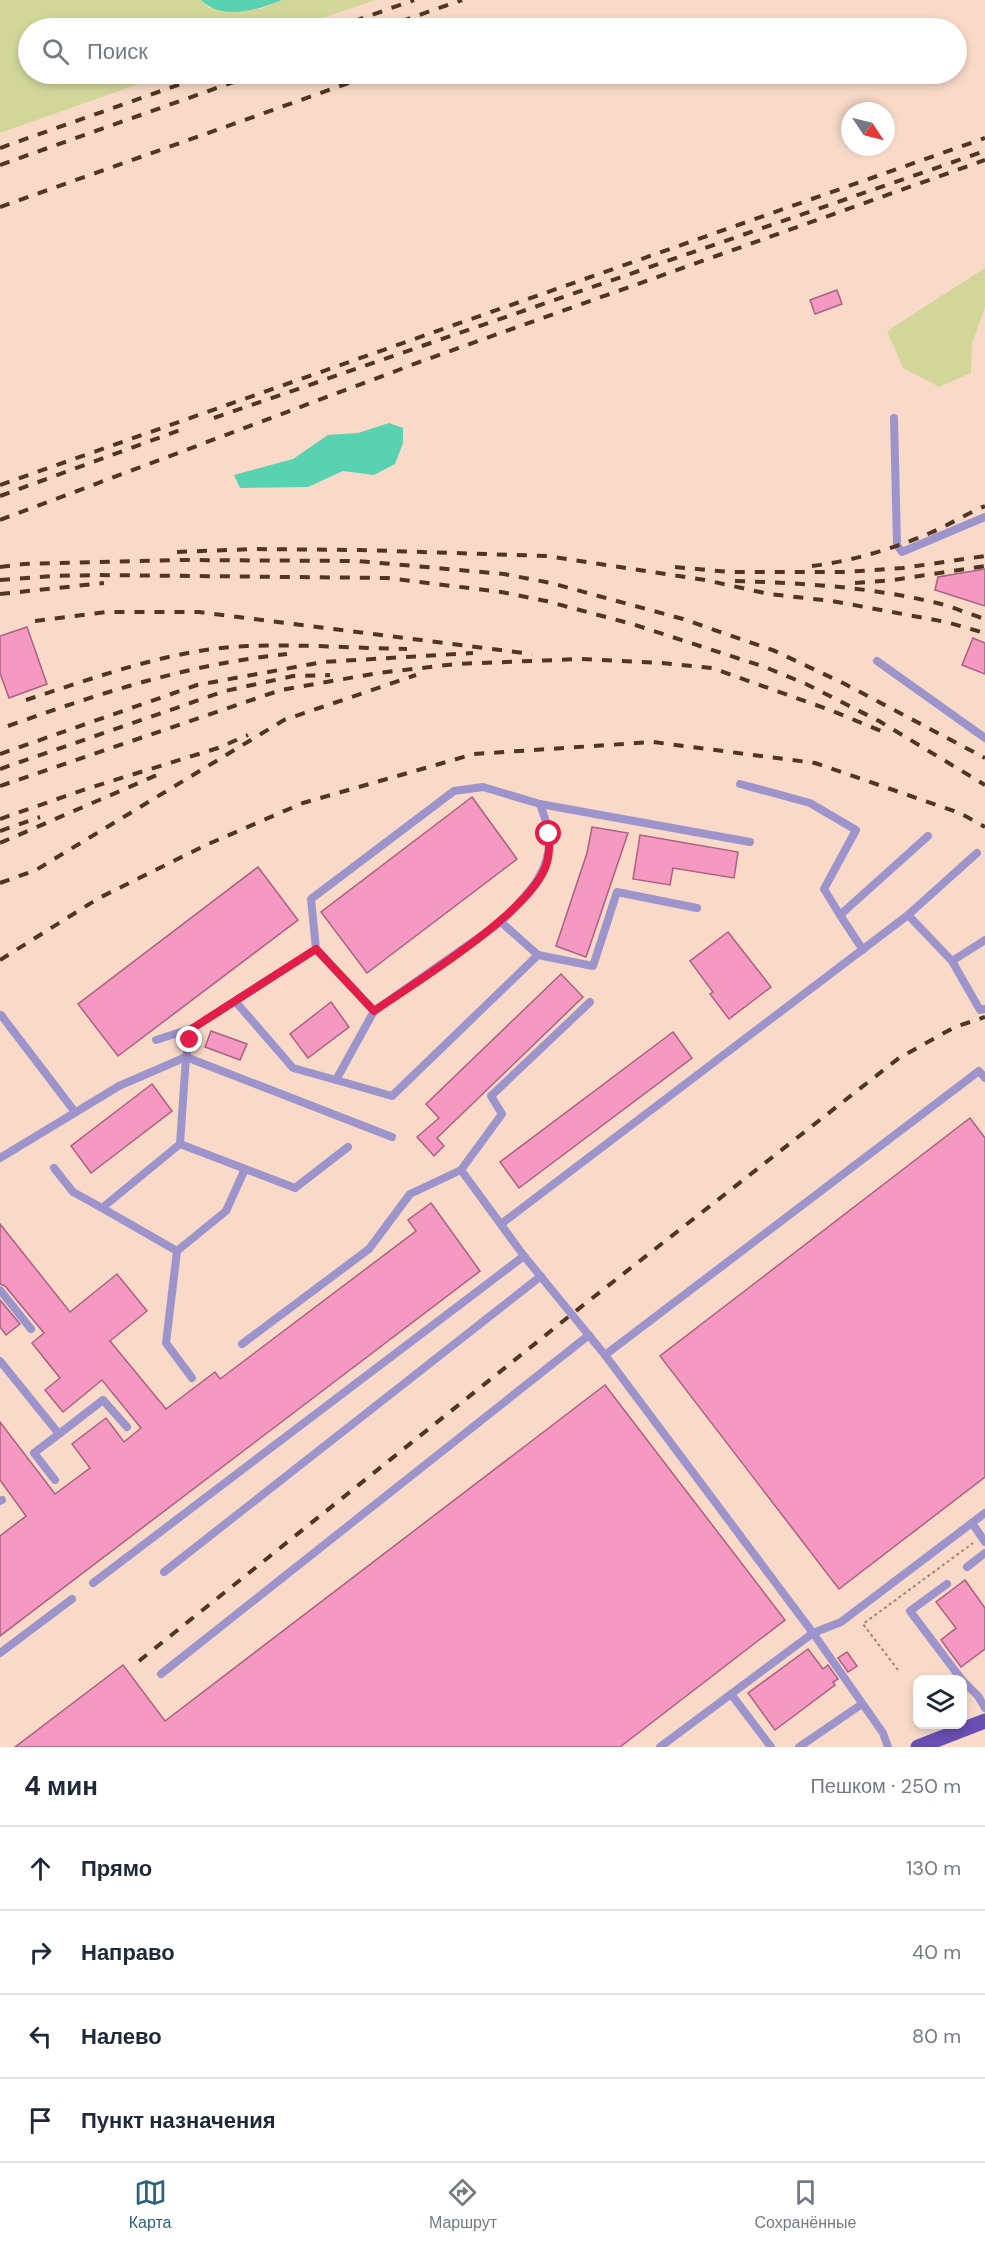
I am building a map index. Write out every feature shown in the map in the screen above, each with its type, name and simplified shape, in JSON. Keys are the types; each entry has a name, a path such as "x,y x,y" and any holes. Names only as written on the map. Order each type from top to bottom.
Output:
{"main road":[{"path":"918,1747 985,1721"}],"lane":[{"path":"894,418 897,545 902,552 985,517"},
{"path":"877,661 985,738"},
{"path":"740,784 810,803 856,830 824,889 863,950"},
{"path":"374,1011 316,949 311,899 454,791 483,788 540,804 750,842"},
{"path":"336,1080 374,1011 501,922 532,889 547,863 549,834 540,804"},
{"path":"840,915 928,836"},
{"path":"501,1224 908,915 977,853"},
{"path":"501,922 538,955 593,966 617,892 697,908"},
{"path":"908,915 952,961 980,1010 985,1009"},
{"path":"952,961 985,940"},
{"path":"156,1040 193,1028 316,949"},
{"path":"235,1001 293,1068 392,1096 538,955"},
{"path":"242,1344 369,1249 410,1194 461,1170 502,1114 491,1096 590,1002"},
{"path":"1,1015 75,1113"},
{"path":"102,1208 180,1144 186,1057 193,1028"},
{"path":"0,1158 119,1086 186,1057 392,1137"},
{"path":"605,1355 983,1072"},
{"path":"180,1144 295,1188 348,1146"},
{"path":"54,1168 73,1192 177,1251"},
{"path":"192,1378 166,1343 177,1251 226,1210 244,1169"},
{"path":"461,1170 524,1256 605,1355 813,1633 883,1733 888,1747"},
{"path":"93,1583 524,1256"},
{"path":"164,1572 541,1276"},
{"path":"0,1290 31,1329"},
{"path":"161,1674 589,1335"},
{"path":"0,1360 59,1434"},
{"path":"55,1480 34,1453 103,1400 127,1427"},
{"path":"660,1747 813,1633 841,1622 985,1513"},
{"path":"972,1523 985,1542"},
{"path":"967,1567 985,1553"},
{"path":"948,1584 910,1611 958,1675"},
{"path":"0,1653 72,1599"},
{"path":"967,1685 978,1696 985,1708"},
{"path":"731,1694 771,1747"},
{"path":"799,1747 862,1704"}],"green space":[{"path":"0,0 201,0 209,8 261,9 282,0 375,0 323,18 18,18 18,84 139,84 0,133"},
{"path":"985,268 985,307 972,344 971,373 939,387 903,368 887,331"}],"water":[{"path":"201,0 282,0 251,10 230,12 219,10"},
{"path":"389,423 403,428 403,443 395,464 374,475 343,471 308,487 240,488 234,475 293,459 328,435 358,433"}],"building":[{"path":"837,290 842,304 815,314 810,300"},
{"path":"985,569 985,606 935,590 938,577"},
{"path":"27,627 47,684 9,698 0,673 0,636"},
{"path":"973,638 985,643 985,674 962,665"},
{"path":"472,797 517,859 367,973 321,912"},
{"path":"592,827 628,833 586,957 556,946 587,853"},
{"path":"640,835 738,852 734,878 673,868 670,885 633,879"},
{"path":"258,867 298,920 118,1056 78,1004"},
{"path":"728,932 771,987 729,1019 710,994 713,992 690,961"},
{"path":"561,974 583,997 437,1138 444,1146 434,1156 417,1137 439,1118 426,1104"},
{"path":"331,1002 349,1027 308,1058 290,1034"},
{"path":"211,1031 247,1044 240,1060 205,1047"},
{"path":"673,1032 692,1058 519,1188 500,1162"},
{"path":"152,1084 172,1111 91,1173 71,1146"},
{"path":"970,1118 985,1138 985,1477 839,1589 660,1356"},
{"path":"431,1203 480,1271 0,1636 0,1536 26,1516 0,1480 0,1422 55,1494 90,1468 72,1444 106,1418 124,1442 141,1428 102,1380 63,1412 45,1390 60,1378 32,1343 44,1333 5,1286 0,1284 0,1224 70,1312 117,1274 147,1311 110,1341 166,1409 215,1372 220,1379 416,1231 408,1220"},
{"path":"0,1300 20,1324 6,1335 0,1327"},
{"path":"605,1385 785,1620 620,1747 15,1747 123,1665 165,1721"},
{"path":"965,1580 985,1608 985,1649 961,1667 941,1640 956,1628 936,1602"},
{"path":"808,1649 823,1669 828,1665 838,1679 833,1682 835,1685 775,1730 748,1693"},
{"path":"847,1652 857,1666 848,1672 838,1658"}],"railway":[{"path":"363,18 414,0"},
{"path":"411,18 462,0"},
{"path":"0,148 181,84"},
{"path":"0,165 228,84"},
{"path":"0,207 346,84"},
{"path":"0,485 985,138"},
{"path":"214,418 985,151"},
{"path":"0,520 425,360 985,160"},
{"path":"0,496 183,429"},
{"path":"812,566 857,558 902,544 937,530 985,506"},
{"path":"177,552 253,549 360,550 547,556 705,580 769,594 832,601 946,622 985,633"},
{"path":"675,567 729,572 845,572 903,568 985,556"},
{"path":"0,567 24,564 178,560 358,561 504,574 551,583 683,619 775,651 845,684 985,758"},
{"path":"855,583 893,580 985,566"},
{"path":"0,580 97,575 387,578 501,592 546,601 632,624 765,667 806,684 879,721 985,785"},
{"path":"735,581 811,585 887,593 949,606 985,619"},
{"path":"0,594 104,583"},
{"path":"35,621 106,612 199,612 532,654"},
{"path":"26,700 163,658 219,648 287,645 407,649"},
{"path":"0,754 197,685 323,662 473,653"},
{"path":"8,726 145,681 215,665 287,654"},
{"path":"0,786 281,690 378,673 456,664 580,659 712,668 830,710 881,731"},
{"path":"0,769 225,691 293,676 330,675"},
{"path":"0,883 36,870 284,720 416,675"},
{"path":"0,819 86,789 218,748 248,735"},
{"path":"0,960 99,898 206,845 303,803 474,754 653,742 815,763 960,813 985,827"},
{"path":"0,843 157,775"},
{"path":"0,831 40,817"},
{"path":"139,1661 572,1314 899,1058 955,1027 985,1017"}],"route":[{"path":"190,1040 193,1028 316,949 374,1011 501,922 532,889 547,863 549,834"}]}
